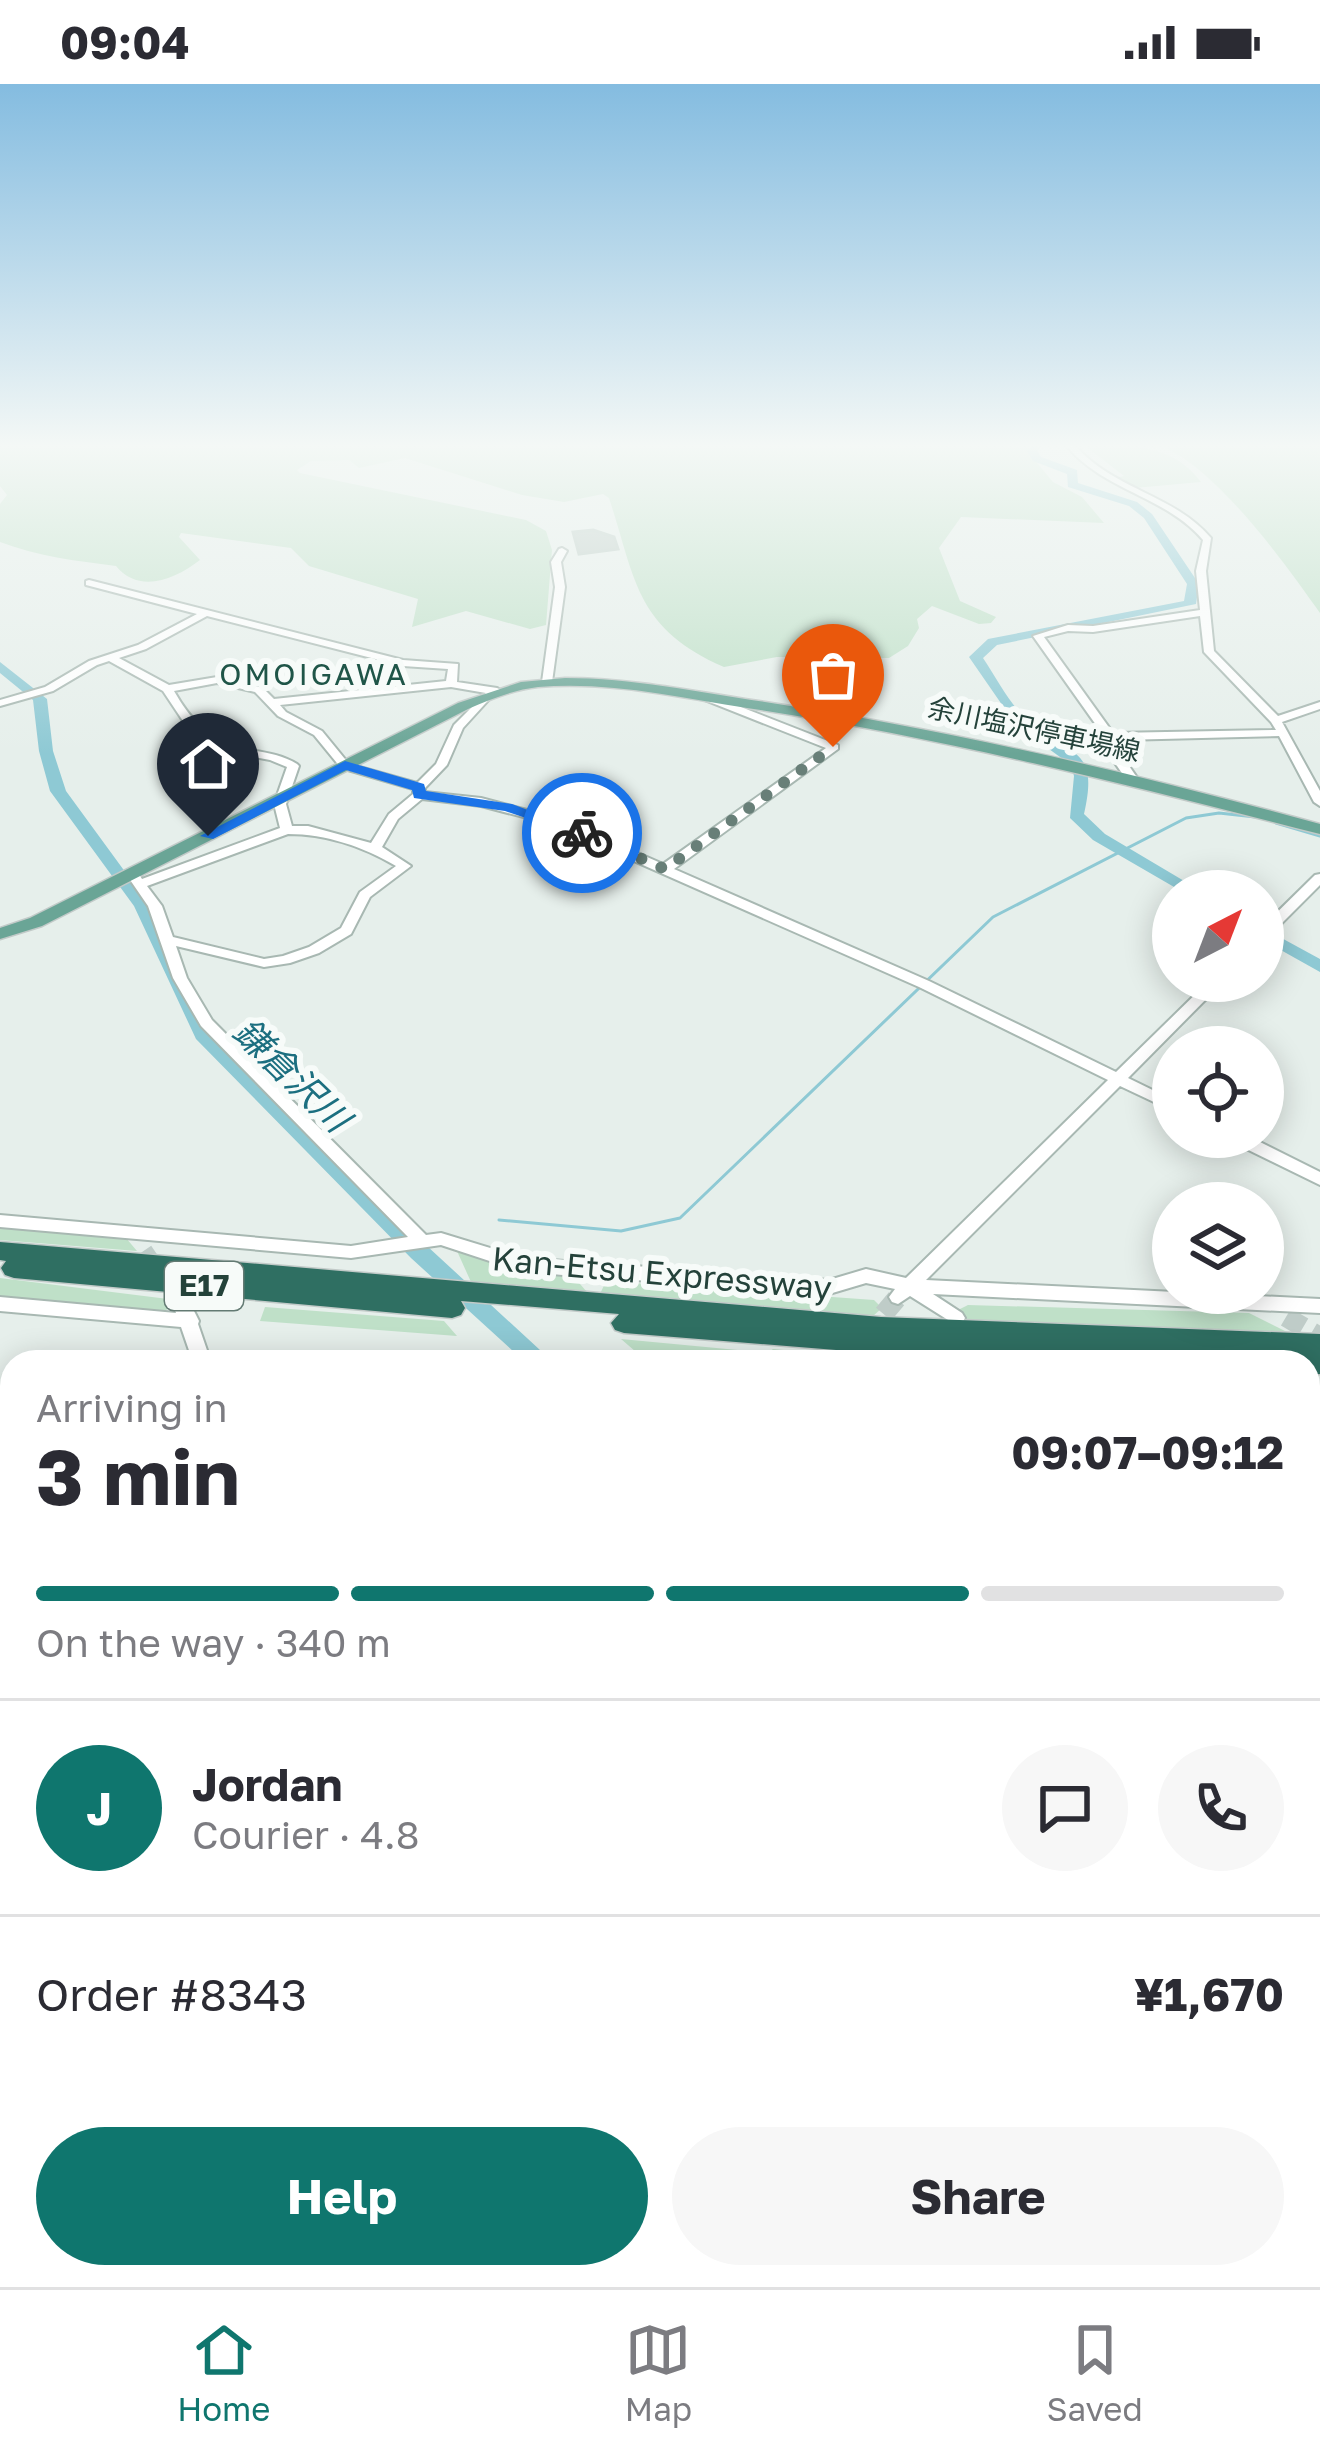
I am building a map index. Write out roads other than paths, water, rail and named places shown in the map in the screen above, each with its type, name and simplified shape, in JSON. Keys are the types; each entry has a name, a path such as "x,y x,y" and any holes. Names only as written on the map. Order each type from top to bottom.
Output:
{"highway":[{"name":"Kan-Etsu Expressway","path":"0,1251 967,1350"},
{"name":"Kan-Etsu Expressway","path":"0,1267 402,1295"},
{"name":"Kan-Etsu Expressway","path":"501,1305 1010,1335 1320,1345"}],"main road":[{"name":"余川塩沢停車場線","path":"0,934 109,886 137,879 283,797 494,693 547,682 852,719 1132,779 1320,829"}],"street":[{"path":"1206,548 1201,571 1209,652 1276,720 1320,802"},
{"path":"547,682 560,587 556,562 562,550"},
{"path":"89,583 282,628 403,663 454,666 451,684"},
{"path":"1132,779 1121,763 1128,751 1110,736 1038,636 1068,628 1093,629 1204,612"},
{"path":"0,704 49,689 206,613"},
{"path":"111,658 167,688 233,681 260,690 271,703 319,733 345,766 419,791 554,821 924,984 1152,1096"},
{"path":"271,703 451,684 494,693"},
{"path":"167,688 179,713 223,747 284,759 293,766 280,804 287,830"},
{"path":"375,848 393,818 441,765 458,727 494,693"},
{"path":"665,869 833,747 706,698"},
{"path":"1276,720 1320,705"},
{"path":"1110,736 1282,734"},
{"path":"170,940 264,963 314,950 346,931 365,895 405,866 375,848 308,830 287,830 137,879 170,940 180,978 206,1023 418,1241"},
{"path":"1284,914 1320,878"},
{"path":"903,1292 1196,1002"},
{"path":"1278,1158 1320,1179"},
{"path":"0,1221 351,1252 441,1239 523,1265 588,1273 829,1287 866,1276 956,1318"},
{"path":"134,1233 146,1250"},
{"path":"903,1292 1152,1302"},
{"path":"180,1300 198,1350"},
{"path":"0,1304 190,1321"},
{"path":"1284,1307 1320,1306"},
{"path":"1280,1314 1286,1317"}],"waterway":[{"path":"1156,870 1099,837 1076,815 1082,776 1078,764 1021,722 976,657 993,642 1190,604 1193,584 1169,548"},
{"name":"鎌倉沢川","path":"0,666 40,699 46,751 58,791 142,906 203,1035 419,1252 528,1350"},
{"path":"499,1220 621,1231 680,1218 993,917 1186,818 1219,813 1255,817"},
{"path":"1276,823 1320,836"},
{"path":"1284,946 1320,967"}],"tunnel":[{"path":"145,1250 158,1269"},
{"path":"156,1266 180,1300"},
{"path":"853,1350 898,1297"},
{"path":"1286,1317 1320,1337"}],"district":[{"name":"OMOIGAWA","path":"314,675"}]}
